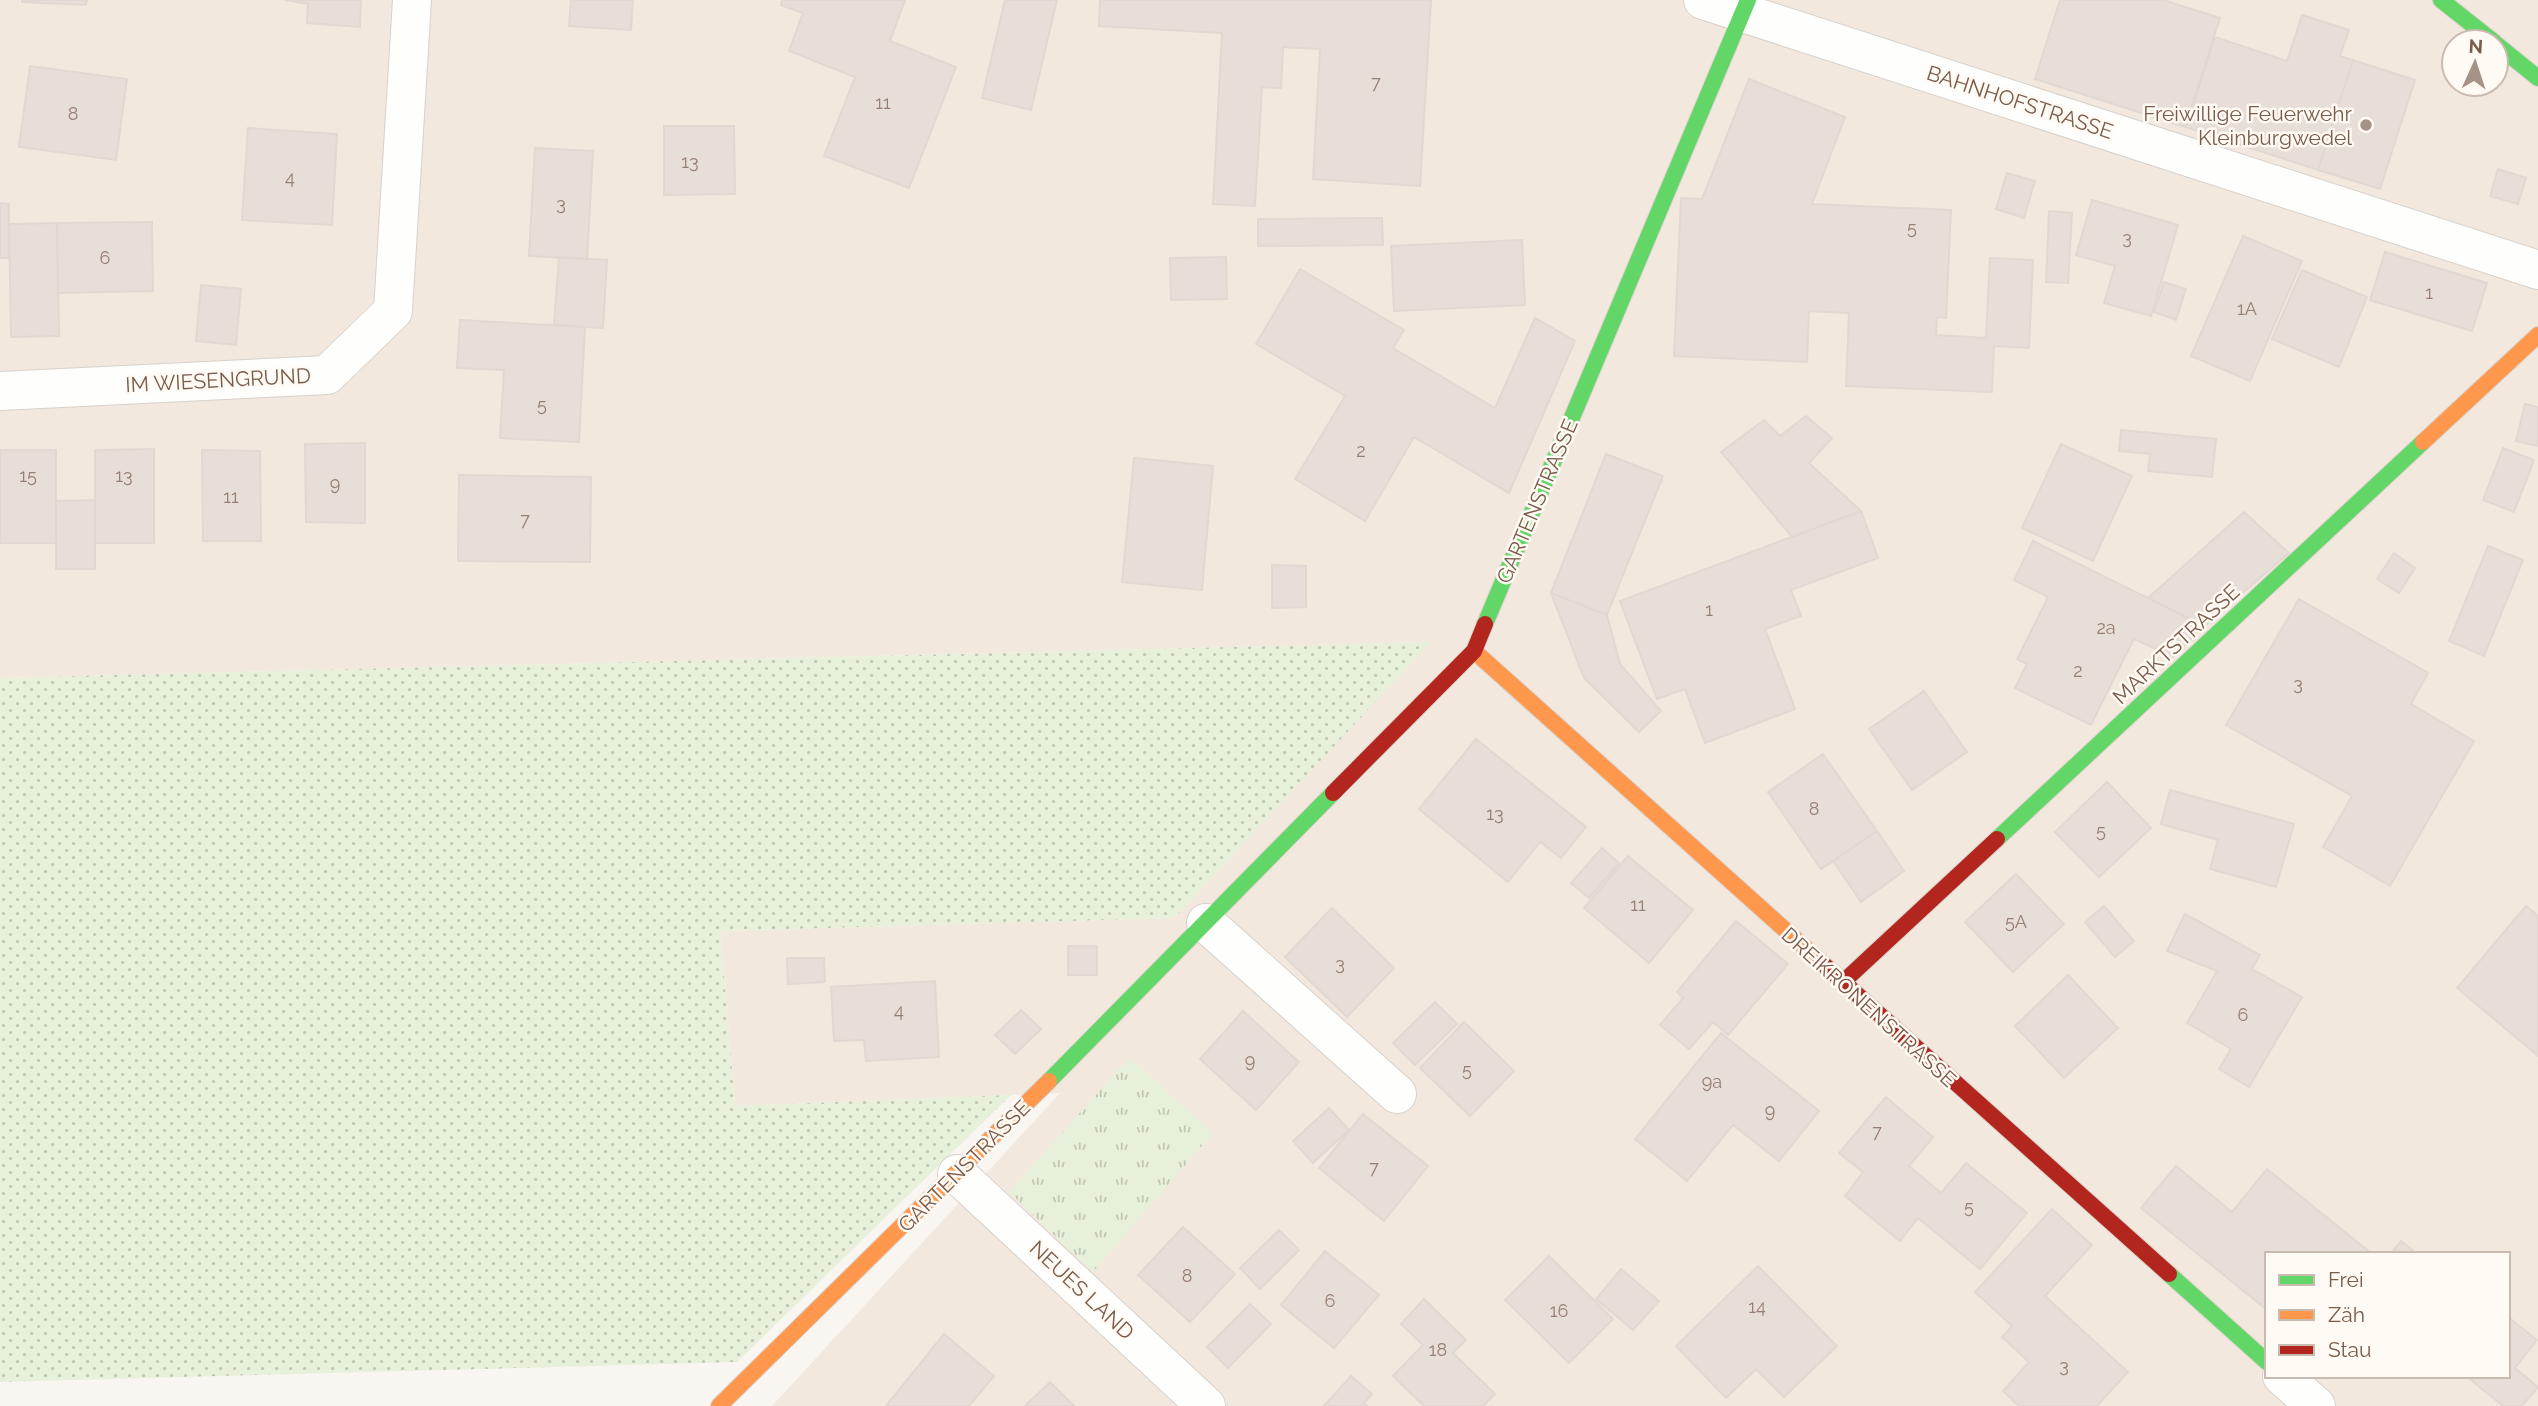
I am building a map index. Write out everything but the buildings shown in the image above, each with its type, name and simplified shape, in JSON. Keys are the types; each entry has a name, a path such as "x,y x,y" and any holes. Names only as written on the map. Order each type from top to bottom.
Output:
{"street":[{"name":"IM WIESENGRUND","path":"0,391 327,375 393,311 412,0"},
{"name":"BAHNHOFSTRASSE","path":"1703,0 1745,6 2538,270"},
{"path":"2441,0 2476,28"},
{"name":"GARTENSTRASSE","path":"719,1406 957,1174 1474,651 1745,6"},
{"path":"2510,55 2538,78"},
{"name":"MARKTSTRASSE","path":"1842,983 2538,335"},
{"name":"DREIKRONENSTRASSE","path":"1474,651 2265,1360"},
{"path":"1206,923 1397,1094"},
{"name":"NEUES LAND","path":"957,1174 1206,1406"},
{"path":"2284,1378 2316,1406"}],"shaded area":[{"path":"0,0 2538,0 2538,1406 772,1406 1060,1093 735,1106 720,931 1174,918 1430,642 0,678"}],"green space":[{"path":"1431,642 1174,918 720,931 735,1106 1011,1095 737,1362 0,1382 0,678"},
{"path":"1129,1058 1213,1133 1093,1272 1009,1192"}],"traffic: fast":[{"path":"1485,624 1748,0"},
{"path":"2441,0 2476,28"},
{"path":"2510,55 2538,78"},
{"path":"1997,839 2423,442"},
{"path":"1049,1081 1333,793"},
{"path":"2169,1274 2265,1360"}],"traffic: slow":[{"path":"2423,442 2538,335"},
{"path":"1474,651 1821,962"},
{"path":"719,1406 1049,1081"}],"traffic: jam":[{"path":"1333,793 1474,651 1485,624"},
{"path":"1842,983 1997,839"},
{"path":"1821,962 2169,1274"}],"place":[{"name":"Freiwillige Feuerwehr Kleinburgwedel","path":"2366,125"}]}
